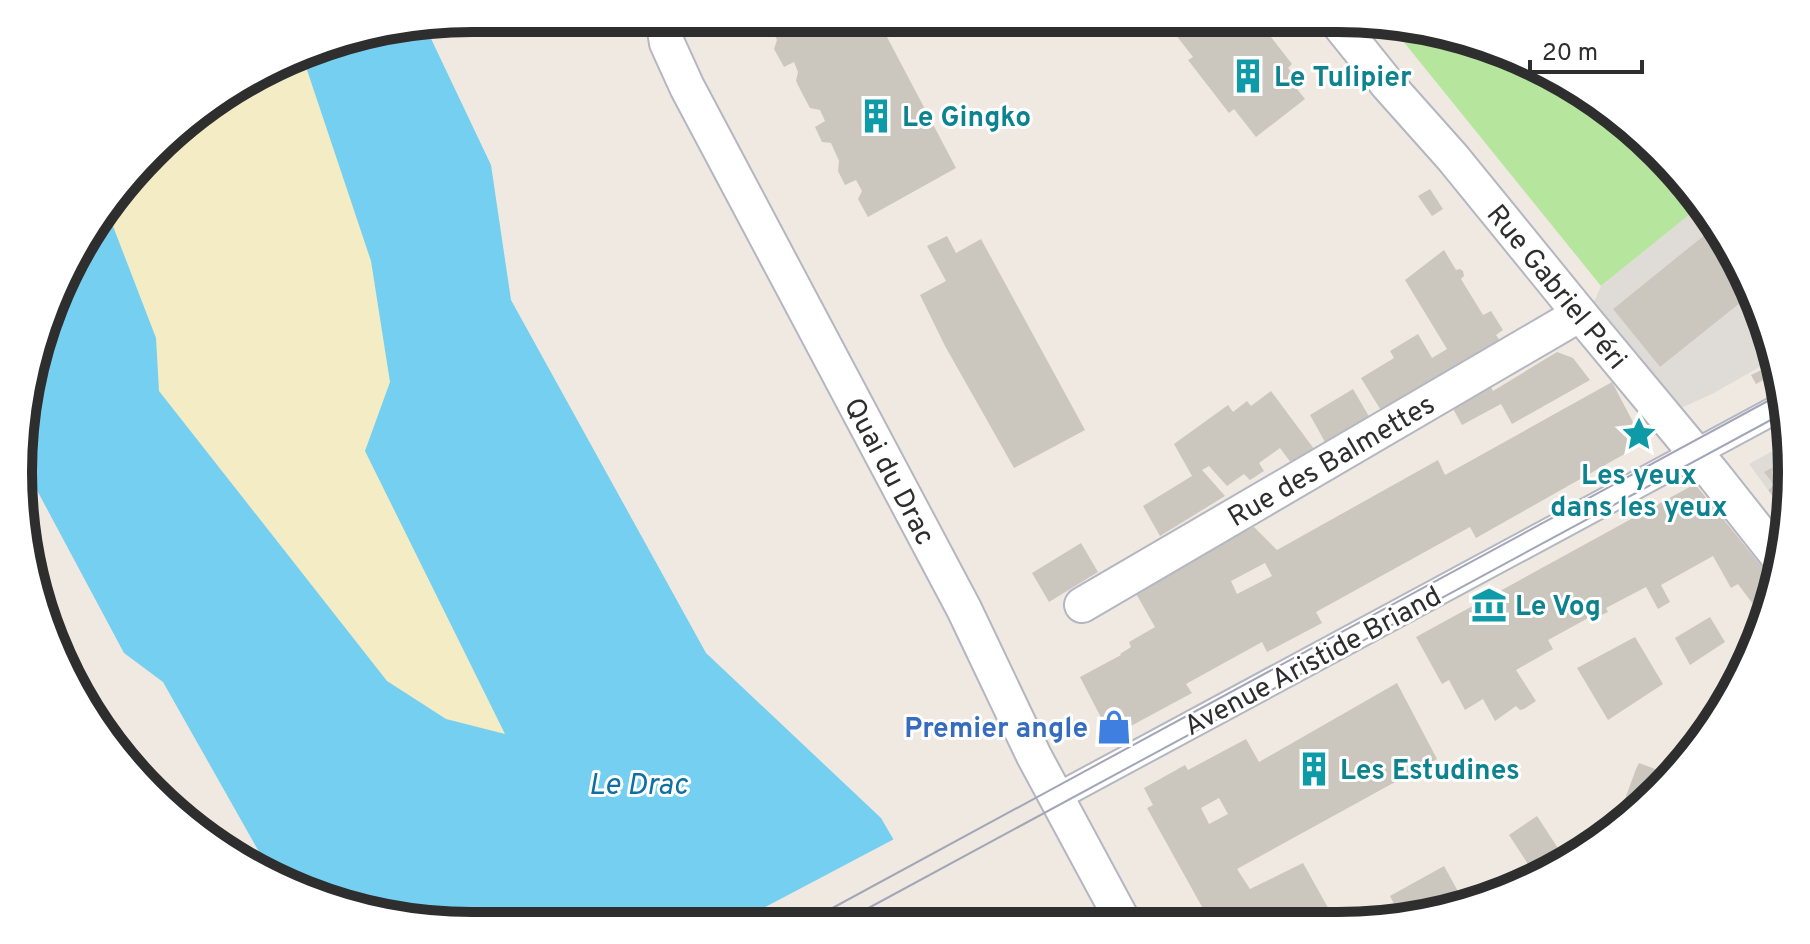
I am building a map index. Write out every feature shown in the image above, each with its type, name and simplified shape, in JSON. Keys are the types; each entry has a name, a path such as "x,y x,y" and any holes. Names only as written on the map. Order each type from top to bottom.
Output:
{"street":[{"name":"Quai du Drac","path":"665,32 667,43 687,87 964,609 1034,756 1118,912"},
{"name":"Rue Gabriel Péri","path":"1346,32 1396,95 1453,158 1771,548"},
{"name":"Rue des Balmettes","path":"1082,605 1580,314"},
{"name":"Avenue Aristide Briand","path":"1057,797 1773,411"}],"green space":[{"path":"1399,37 1479,55 1558,91 1628,141 1687,204 1693,212 1601,286"}],"sand":[{"name":"Le Drac","path":"429,34 491,165 511,300 706,653 881,818 936,912 443,911 358,897 277,867 263,859 163,682 124,653 32,484 33,443 40,386 55,331 91,252 141,182 204,123 277,77 358,47"}],"shaded area":[{"path":"1693,212 1707,233 1613,309 1660,367 1743,300 1765,364 1681,408 1593,304 1601,286"},
{"path":"1777,448 1778,477 1774,485 1768,490 1749,464"}],"water":[{"name":"Le Drac","path":"429,34 491,165 511,300 706,653 881,818 936,912 443,911 358,897 304,879 263,859 163,682 124,653 32,484 33,443 40,386 65,304 77,277 111,221 156,338 159,391 387,681 446,719 505,734 365,451 390,382 371,261 305,65 386,40"}],"pier":[{"path":"898,837 938,908 930,912 756,912"}],"building":[{"name":"Le Gingko","path":"773,32 884,32 956,168 868,217 858,199 862,191 856,180 845,185 831,143 822,142 815,127 825,121 820,110 810,108 803,95 796,81 798,72 794,62 784,67 774,49 777,40"},
{"name":"Le Tulipier","path":"1174,32 1267,32 1292,64 1288,68 1302,85 1297,89 1305,99 1256,137 1234,109 1229,113 1188,60 1193,57"},
{"path":"1430,189 1443,209 1432,216 1418,196"},
{"path":"1707,233 1743,300 1660,367 1613,309"},
{"path":"947,236 956,253 981,239 1085,430 1014,468 920,295 946,281 927,246"},
{"path":"1444,250 1456,270 1463,271 1461,279 1483,315 1491,311 1503,330 1496,335 1504,347 1382,412 1361,378 1394,358 1390,351 1418,334 1432,358 1447,349 1405,280"},
{"path":"1557,352 1573,358 1590,380 1512,424 1501,404 1462,425 1452,407 1490,385 1493,391"},
{"path":"1765,368 1768,377 1756,384 1751,375"},
{"path":"1612,382 1644,443 1476,538 1470,527 1316,612 1322,623 1267,652 1262,642 1186,684 1192,693 1116,734 1109,733 1080,677 1121,655 1131,647 1129,642 1155,627 1135,592 1213,546 1254,527 1277,550 1438,460 1445,475","holes":["1265,563 1272,576 1237,594 1231,581"]},
{"path":"1353,389 1374,425 1330,451 1310,415"},
{"path":"1271,391 1320,457 1297,471 1280,448 1259,463 1264,471 1250,480 1244,474 1227,486 1209,466 1202,470 1225,496 1160,536 1143,506 1192,476 1174,444 1228,405 1233,412 1247,401 1251,406"},
{"path":"1778,465 1777,502 1768,490 1774,485 1764,472"},
{"path":"1695,484 1766,572 1756,609 1738,584 1731,588 1713,556 1661,585 1670,602 1658,609 1646,587 1606,608 1608,612 1591,620 1590,617 1548,640 1553,649 1516,670 1536,701 1520,710 1516,706 1495,721 1483,699 1465,710 1449,680 1442,684 1416,637"},
{"path":"1081,543 1098,572 1049,602 1032,573"},
{"path":"1710,617 1725,642 1690,665 1675,638"},
{"path":"1635,637 1663,684 1608,720 1577,668"},
{"name":"Les Estudines","path":"1397,683 1437,759 1237,869 1250,889 1303,863 1330,912 1205,912 1147,808 1153,805 1144,788 1185,765 1188,770 1246,739 1259,762","holes":["1219,798 1228,814 1209,824 1201,808"]},
{"path":"1639,763 1660,771 1622,808"},
{"path":"1537,816 1560,852 1531,868 1509,835"},
{"path":"1444,866 1460,895 1396,908 1390,896"}],"tram line":[{"path":"825,912 1772,399"},
{"path":"861,912 1774,418"}],"place":[{"name":"Le Tulipier","path":"1248,76"},
{"name":"Le Gingko","path":"876,116"},
{"name":"Les yeux dans les yeux","path":"1639,434"},
{"name":"Le Vog","path":"1489,605"},
{"name":"Premier angle","path":"1114,727"},
{"name":"Les Estudines","path":"1314,769"}]}
